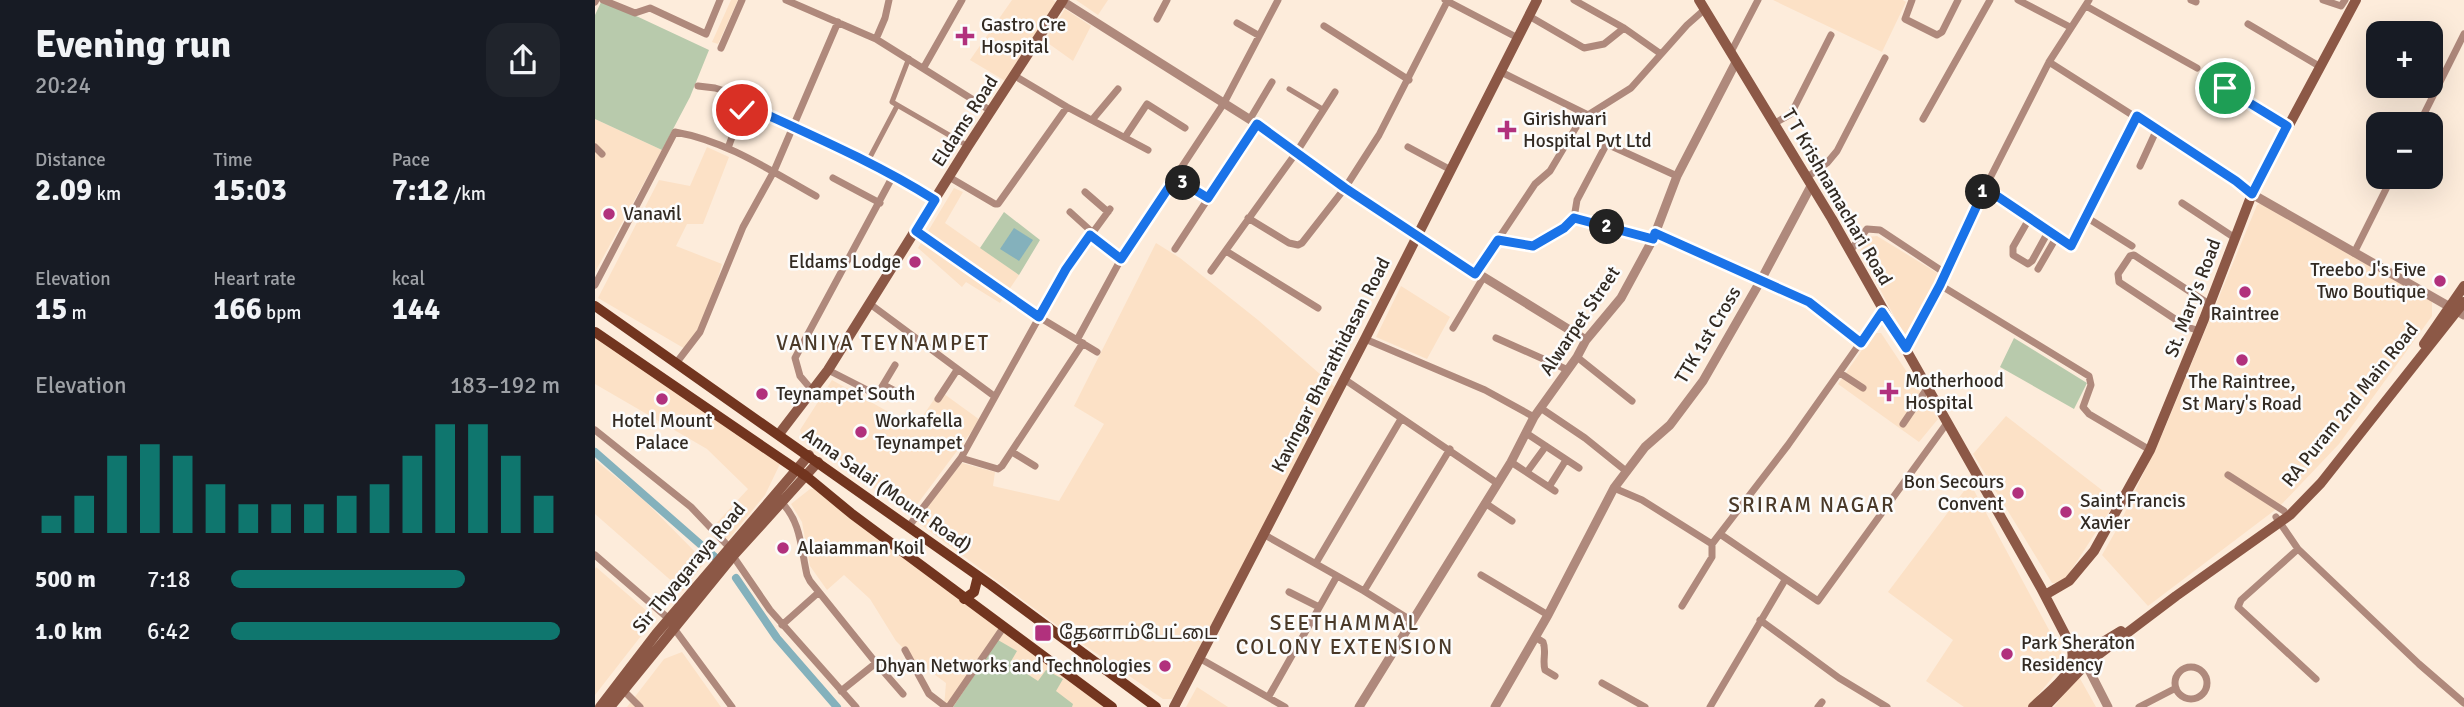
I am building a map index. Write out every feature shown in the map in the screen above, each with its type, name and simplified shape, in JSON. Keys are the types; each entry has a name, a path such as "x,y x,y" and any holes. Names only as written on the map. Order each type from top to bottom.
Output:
{"main road":[{"name":"Kavingar Bharathidasan Road","path":"1174,707 1366,339 1537,0"},
{"name":"St. Mary's Road","path":"2045,595 2069,580 2094,551 2150,450 2200,331 2252,194 2319,66 2345,6 2356,0"},
{"name":"Eldams Road","path":"779,434 828,370 968,146 1063,1"},
{"name":"T T Krishnamachari Road","path":"1702,5 1850,251 2069,642 2083,660"},
{"path":"2045,707 2083,660 2176,596 2321,483 2459,309 2464,286"},
{"name":"Anna Salai (Mount Road)","path":"595,306 909,526 1156,707"},
{"name":"Anna Salai (Mount Road)","path":"595,332 801,474 1003,628 1112,707"},
{"name":"Sir Thyagaraya Road","path":"731,551 782,502 813,458"},
{"name":"Sir Thyagaraya Road","path":"600,707 731,551 801,474"},
{"path":"969,602 978,576"},
{"path":"969,602 991,585"},
{"name":"Sir Thyagaraya Road","path":"610,707 671,623"},
{"path":"2033,707 2070,671 2074,656 2069,642"}],"street":[{"path":"603,0 635,13 650,8 706,34 720,0"},
{"path":"721,48 743,0"},
{"path":"786,0 803,4 876,39 991,111"},
{"path":"876,39 889,0"},
{"path":"923,67 962,0"},
{"path":"1157,19 1167,0"},
{"path":"961,458 998,469 1011,452 1080,342 1121,259 1224,103 1279,0"},
{"path":"1574,0 1624,28 1661,54"},
{"path":"1733,57 1758,0"},
{"path":"1912,0 1905,19 1937,35 1942,32 1958,0"},
{"path":"1923,118 1990,0"},
{"path":"2018,0 2070,27"},
{"path":"2323,0 2345,6"},
{"path":"1063,1 1254,121 1345,188 1417,236 1586,340"},
{"path":"1248,218 1289,243 1302,243 1345,188 1379,135 1447,1 1518,38"},
{"path":"1906,348 1940,285 1985,188 2049,62 2088,3 2197,68"},
{"path":"1453,328 1498,240 1535,184 1550,171 1578,124 1631,88 1702,5"},
{"path":"1529,16 1584,48 1604,44 1624,28"},
{"path":"677,362 700,332 743,227 774,171 838,22"},
{"path":"1237,23 1258,35"},
{"path":"2248,24 2319,66"},
{"path":"1324,26 1409,79"},
{"path":"2425,112 2464,34"},
{"path":"1775,123 1791,114 1831,35"},
{"name":"Alwarpet Street","path":"1359,707 1511,462 1534,417 1542,409 1586,340 1621,298 1654,236 1677,176 1733,57"},
{"path":"909,58 891,100 968,146"},
{"path":"1809,182 1837,151 1885,58"},
{"path":"2049,62 2157,129 2252,194 2459,309"},
{"path":"1501,72 1588,115"},
{"path":"1015,76 1148,150"},
{"path":"1175,249 1254,121 1272,82"},
{"path":"698,86 715,88 746,100 728,148"},
{"path":"2225,88 2287,126"},
{"path":"1092,120 1118,89"},
{"path":"1289,89 1324,110"},
{"path":"1212,271 1296,153 1335,92"},
{"path":"1125,137 1147,104 1185,128"},
{"path":"868,161 897,106"},
{"path":"743,108 750,107 868,161 935,200"},
{"path":"949,177 998,204 1067,107"},
{"path":"1985,188 2071,246 2137,116"},
{"path":"2140,166 2157,129"},
{"path":"595,285 675,132 728,148 816,196"},
{"path":"1498,240 1533,246 1564,228 1574,218 1577,200 1606,145 1677,176"},
{"path":"595,147 602,153"},
{"path":"1408,147 1451,170"},
{"path":"811,389 800,376 795,358 894,174"},
{"path":"833,178 880,202"},
{"path":"1175,178 1208,198"},
{"name":"TTK 1st Cross","path":"1495,707 1548,615 1614,488 1645,447 1670,425 1703,381 1761,280 1809,182"},
{"path":"2354,253 2386,189"},
{"path":"909,526 961,458 1066,269 1109,210 1085,192"},
{"path":"2182,203 2235,238"},
{"path":"1070,212 1121,259"},
{"path":"2086,217 2132,246"},
{"path":"1574,218 1654,236 1761,280 1809,302 1861,343"},
{"path":"2029,219 2013,247 2013,255 2028,264 2052,235"},
{"path":"1850,251 1867,229 1880,230 1945,273"},
{"path":"916,231 1039,317 1097,352"},
{"path":"2036,269 2052,235"},
{"path":"1226,251 1318,308"},
{"path":"2200,331 2187,327 2119,282 2118,274 2130,256 2134,255 2209,304"},
{"path":"1940,285 2088,376 2091,385 2083,407 2089,414 2150,450"},
{"path":"870,304 994,396"},
{"path":"1682,606 1712,557 1712,544 1840,373 1882,312"},
{"path":"1496,338 1568,370"},
{"path":"1366,339 1485,390 1534,417"},
{"path":"1577,357 1632,401"},
{"path":"828,370 875,394 879,393 895,365"},
{"path":"938,399 957,370"},
{"path":"1840,373 1863,388"},
{"path":"1344,379 1497,483"},
{"path":"884,385 905,397"},
{"path":"1903,424 1928,387"},
{"path":"1542,409 1626,471"},
{"path":"1316,563 1401,419"},
{"path":"1720,534 1818,601 1947,423"},
{"path":"595,429 691,507 731,551 782,625 856,707"},
{"path":"1526,433 1579,468"},
{"path":"1527,472 1546,446"},
{"path":"1364,591 1450,449"},
{"path":"1011,452 1035,466"},
{"path":"1511,462 1552,489 1566,460"},
{"path":"2228,475 2280,517 2298,549 2464,703"},
{"path":"1614,488 1642,500 1712,544"},
{"path":"782,502 790,510 798,527 807,575 903,694"},
{"path":"1485,503 1512,521"},
{"path":"1263,534 1412,621"},
{"path":"2298,549 2241,600 2238,607 2316,678"},
{"path":"595,555 671,623 732,707"},
{"path":"1481,575 1548,615"},
{"path":"1269,696 1338,576"},
{"path":"1710,707 1785,580"},
{"path":"782,625 819,592"},
{"path":"1289,592 1319,607"},
{"path":"1760,620 1839,678 1887,707"},
{"path":"905,650 929,694 946,707 1003,628"},
{"path":"1535,637 1543,642 1546,649 1542,661 1545,670 1555,676"},
{"path":"1199,658 1285,707"},
{"path":"2083,660 2108,707"},
{"path":"841,691 876,663"},
{"path":"2195,667 2204,673 2207,688 2196,698 2182,696 2176,688 2177,677 2184,669 2195,667"},
{"path":"1602,683 1645,707"},
{"path":"2139,707 2176,688"},
{"path":"623,691 640,707"}],"shaded area":[{"path":"731,0 738,0 718,44 712,42"},
{"path":"1012,0 1053,0 1057,3 1007,82 970,60"},
{"path":"1076,0 1108,0 1098,15"},
{"path":"1773,0 1903,0 1906,2 1882,52"},
{"path":"1065,9 1091,26 1073,61 1045,41"},
{"path":"595,119 662,150 595,272"},
{"path":"707,147 729,157 703,224 687,224 676,246 722,264 708,313 687,350 598,298 659,180 690,186"},
{"path":"954,188 963,192 945,223 1019,275 1000,303 966,282 962,287 918,248"},
{"path":"2262,203 2432,301 2432,316 2339,444 2279,507 2148,606 2102,555 2164,430 2257,205"},
{"path":"1877,236 1939,274 1939,280 1906,339 1860,251 1868,237"},
{"path":"1156,243 1180,258 1258,320 1336,388 1172,699 1163,699 1081,643 920,524 919,515 962,463 995,472 993,486 1059,501 1104,424 1074,406"},
{"path":"1401,286 1450,317 1427,359 1376,337"},
{"path":"1874,333 1881,333 1938,419 1919,442 1838,384"},
{"path":"595,335 780,464 765,495 727,541 712,528 748,489 707,449 595,384"},
{"path":"832,380 915,427 940,391 980,420 910,514 802,437 800,430"},
{"path":"2006,416 2116,501 2063,583 2052,583 1973,454"},
{"path":"595,460 645,501 705,562 683,591 595,514"},
{"path":"1970,483 2063,656 2062,666 2028,707 1964,707 1926,681 1953,640 1888,592"},
{"path":"820,488 1115,707 944,707 946,683 914,659 896,641 870,599 844,575 827,590 810,566 802,522 791,504 810,489"},
{"path":"596,567 655,618 595,695 595,569"},
{"path":"682,652 721,707 627,707 664,659"},
{"path":"2078,675 2096,707 2054,707"},
{"path":"1197,687 1228,707 1186,707"}],"green space":[{"path":"602,0 709,50 690,97 662,150 595,119 595,15"},
{"path":"1004,212 1040,240 1019,275 980,248"},
{"path":"2014,338 2087,383 2074,409 2000,367"},
{"path":"998,640 1017,651 1010,663 1038,681 1046,670 1063,679 1056,691 1073,704 1072,707 953,707"}],"water":[{"path":"1014,228 1033,240 1019,261 1000,249"}],"waterway":[{"path":"595,452 716,558"},
{"path":"736,578 777,638 837,707"}],"place":[{"name":"Gastro Cre Hospital","path":"965,36"},
{"name":"Girishwari Hospital Pvt Ltd","path":"1507,130"},
{"name":"Vanavil","path":"609,214"},
{"name":"Eldams Lodge","path":"915,262"},
{"name":"Treebo J's Five Two Boutique","path":"2440,281"},
{"name":"Raintree","path":"2245,292"},
{"name":"The Raintree, St Mary's Road","path":"2242,360"},
{"name":"Motherhood Hospital","path":"1889,392"},
{"name":"Teynampet South","path":"762,394"},
{"name":"Hotel Mount Palace","path":"662,399"},
{"name":"Workafella Teynampet","path":"861,432"},
{"name":"Bon Secours Convent","path":"2018,493"},
{"name":"Saint Francis Xavier","path":"2066,512"},
{"name":"Alaiamman Koil","path":"783,548"},
{"name":"தேனாம்பேட்டை","path":"1043,633"},
{"name":"Park Sheraton Residency","path":"2007,654"},
{"name":"Dhyan Networks and Technologies","path":"1165,666"}],"district":[{"name":"VANIYA TEYNAMPET","path":"883,343"},
{"name":"SRIRAM NAGAR","path":"1812,505"},
{"name":"SEETHAMMAL COLONY EXTENSION","path":"1345,635"}],"route":[{"path":"742,110 745,106 750,107 825,141 894,174 935,200 916,231 1039,317 1066,269 1090,235 1121,259 1175,178 1208,198 1257,124 1345,188 1475,274 1498,240 1533,246 1564,228 1574,218 1653,239 1655,233 1809,302 1861,343 1882,312 1906,348 1940,285 1985,188 2071,246 2137,116 2252,194 2287,126 2225,88"}]}
